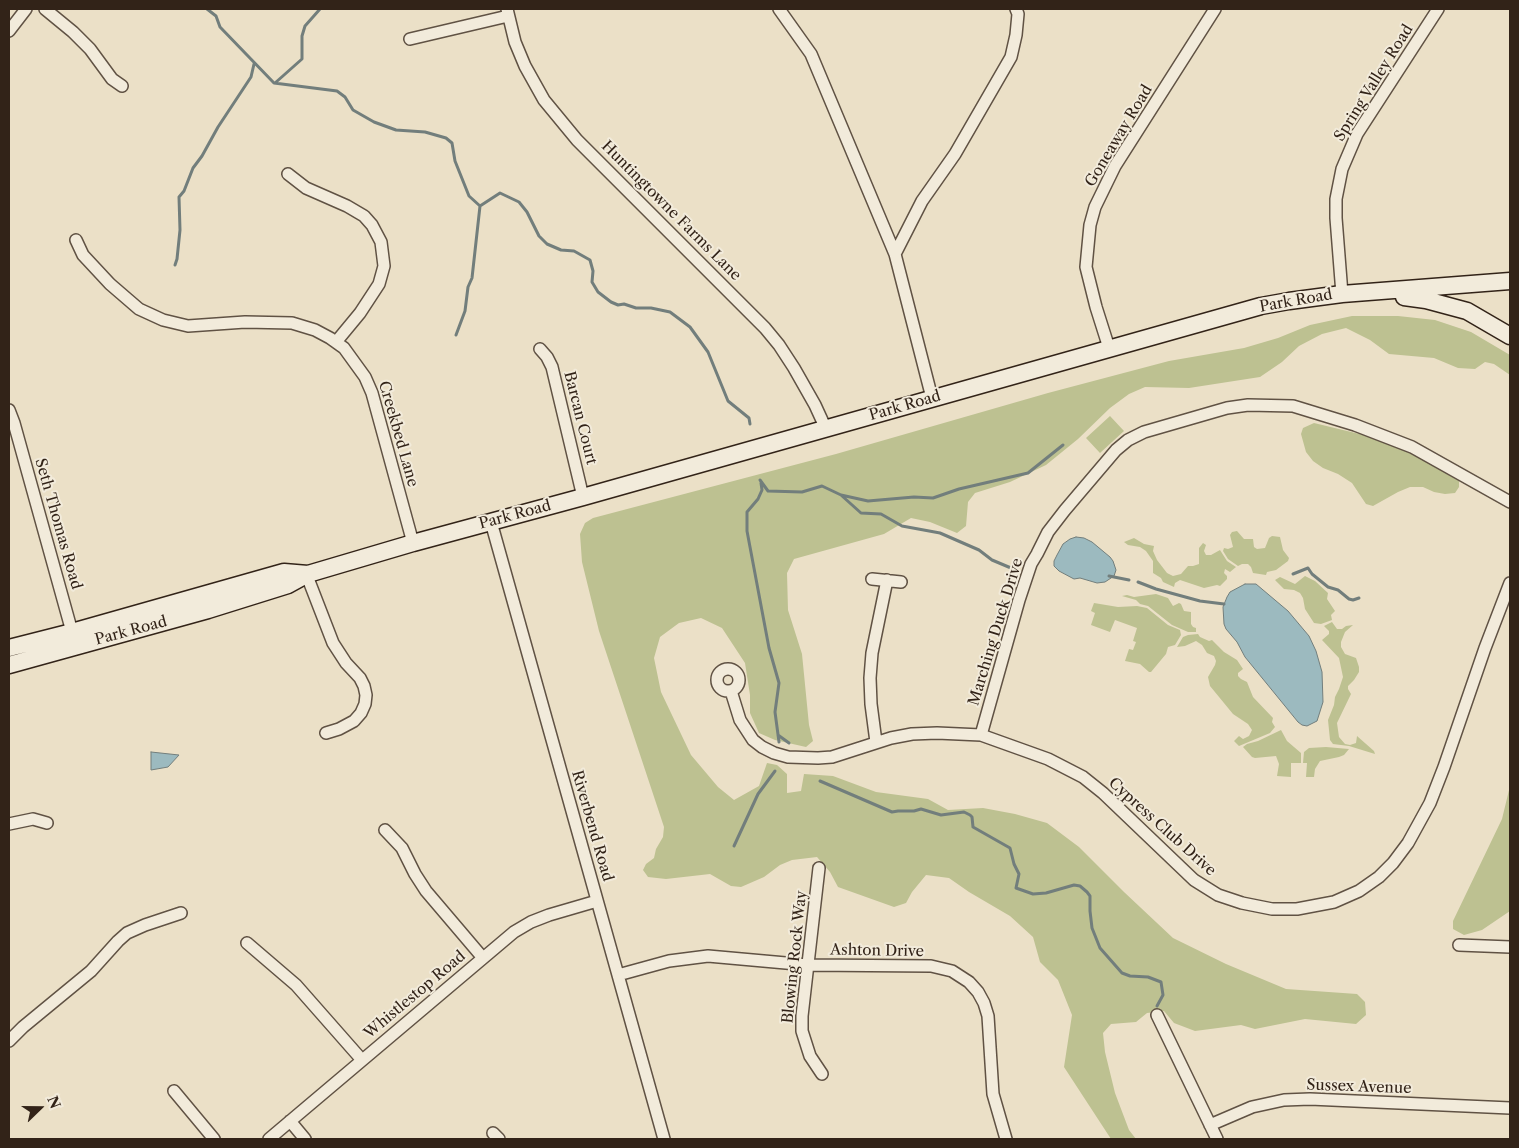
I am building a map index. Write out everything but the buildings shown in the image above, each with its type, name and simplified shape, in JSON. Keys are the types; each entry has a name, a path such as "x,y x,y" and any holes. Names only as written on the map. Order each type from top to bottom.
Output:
{"main road":[{"name":"Park Road","path":"9,665 74,639 284,572 308,574 1262,306 1342,294 1510,281"},
{"path":"1362,292 1413,298 1450,305 1475,315 1510,336"},
{"name":"Park Road","path":"9,648 74,639"}],"street":[{"path":"9,31 26,9"},
{"path":"45,9 73,32 90,49 112,79 122,86"},
{"path":"779,9 811,54 895,254 932,398"},
{"path":"895,254 922,201 955,154 1011,57 1016,35 1018,14 1016,9"},
{"name":"Goneaway Road","path":"1109,348 1086,267 1090,225 1095,207 1115,166 1215,9"},
{"name":"Spring Valley Road","path":"1342,294 1336,199 1342,169 1357,134 1438,9"},
{"path":"410,39 508,12"},
{"name":"Huntingtowne Farms Lane","path":"508,12 525,66 544,100 578,140 765,328 794,368 815,404 826,429"},
{"path":"288,174 306,188 347,206 364,216 381,242 384,266 379,284 360,313 336,342"},
{"name":"Creekbed Lane","path":"76,240 83,255 110,284 139,309 163,320 195,326 245,322 292,323 315,330 336,342 355,362 365,377 372,394 413,543"},
{"name":"Barcan Court","path":"540,349 552,367 583,497"},
{"name":"Marching Duck Drive","path":"981,735 1019,600 1031,564 1040,546 1065,510 1116,450 1128,440 1144,432 1227,408 1248,404 1293,406 1362,427 1412,447 1510,502"},
{"name":"Seth Thomas Road","path":"9,410 74,639"},
{"name":"Riverbend Road","path":"491,522 664,1139"},
{"path":"308,574 333,644 346,663 360,678 366,695 361,713 354,721 326,733"},
{"path":"872,579 901,582"},
{"path":"876,742 870,678 872,653 887,580"},
{"name":"Cypress Club Drive","path":"731,691 740,720 753,740 774,753 788,757 832,757 876,742 912,734 937,733 981,735 1048,759 1083,777 1194,880 1218,896 1272,909 1297,909 1334,902 1359,891 1379,876 1408,843 1430,803 1510,583"},
{"path":"9,824 33,819 47,823"},
{"path":"385,830 402,848 426,891 483,958"},
{"name":"Blowing Rock Way","path":"819,868 802,1016 802,1031 805,1046 822,1074"},
{"name":"Whistlestop Road","path":"268,1139 514,932 531,922 549,915 597,901"},
{"path":"9,1041 23,1027 91,971 118,941 127,934 145,925 181,913"},
{"path":"247,943 296,985 362,1060"},
{"path":"1459,945 1510,946"},
{"name":"Ashton Drive","path":"618,975 669,961 708,956 808,965 931,966 952,971 969,982 981,997 988,1016 994,1094 1006,1139"},
{"path":"1157,1015 1217,1139"},
{"path":"174,1091 214,1139"},
{"name":"Sussex Avenue","path":"1210,1125 1252,1107 1284,1100 1510,1108"},
{"path":"290,1121 306,1139"}],"green space":[{"path":"1352,316 1398,316 1435,320 1471,332 1510,355 1510,375 1494,364 1485,362 1475,369 1458,368 1434,358 1389,354 1370,340 1346,328 1322,334 1299,346 1282,362 1260,377 1189,388 1145,387 1129,394 1110,408 1078,439 1046,465 1010,482 975,493 968,502 966,526 957,533 930,522 911,518 884,534 794,559 787,573 788,610 802,654 809,725 813,741 806,747 775,740 759,733 750,713 750,695 745,663 722,628 701,618 679,623 660,637 654,658 661,692 691,755 718,787 734,800 759,786 767,763 777,765 787,774 787,793 801,791 804,774 833,776 876,792 928,799 948,810 983,808 1047,823 1079,847 1173,938 1226,964 1286,989 1357,994 1365,1002 1366,1015 1356,1024 1305,1019 1255,1029 1241,1025 1195,1031 1174,1023 1164,1011 1147,1013 1136,1022 1111,1024 1103,1033 1105,1052 1115,1093 1129,1130 1136,1139 1111,1139 1064,1067 1072,1015 1058,980 1040,962 1033,937 1010,916 949,878 926,875 912,892 906,903 894,907 838,887 830,872 817,857 792,860 780,865 764,877 741,887 731,886 710,874 666,879 648,877 643,870 646,864 654,858 656,849 663,837 664,827 599,631 582,562 580,534 585,523 593,518 836,454 1048,393 1169,361 1244,348 1278,338 1310,325"},
{"path":"1110,416 1124,431 1100,453 1086,438"},
{"path":"1314,423 1376,438 1414,455 1459,481 1459,487 1455,493 1445,494 1423,487 1410,487 1373,506 1366,504 1352,483 1338,474 1323,468 1313,461 1306,452 1301,434 1303,428"},
{"path":"1237,531 1244,539 1253,539 1254,547 1257,549 1265,548 1269,538 1272,536 1280,537 1283,550 1289,558 1288,561 1276,570 1267,572 1266,575 1253,573 1248,564 1238,566 1228,559 1223,551 1224,548 1233,547 1230,535 1232,532"},
{"path":"1134,538 1144,544 1154,546 1153,551 1157,560 1167,573 1173,576 1181,574 1188,566 1199,564 1199,548 1203,543 1206,545 1204,551 1206,555 1211,555 1220,550 1227,561 1236,567 1230,572 1225,569 1224,573 1227,579 1220,586 1204,588 1180,580 1175,583 1174,587 1163,582 1161,578 1153,573 1153,561 1146,551 1124,542"},
{"path":"1305,576 1315,581 1328,593 1327,599 1335,611 1331,615 1332,620 1321,624 1314,623 1305,609 1300,593 1284,589 1275,580 1280,577 1295,584"},
{"path":"1156,594 1168,598 1173,606 1179,603 1184,611 1191,612 1191,624 1196,628 1196,632 1188,632 1172,625 1148,606 1122,596 1134,597"},
{"path":"1094,603 1118,607 1137,606 1147,608 1168,625 1180,630 1181,635 1175,645 1168,647 1166,654 1149,672 1140,664 1125,661 1129,649 1133,650 1136,642 1133,641 1137,628 1115,620 1110,632 1091,625 1095,613 1091,611"},
{"path":"1332,622 1337,629 1353,625 1345,632 1341,647 1345,654 1356,658 1359,667 1359,672 1348,686 1351,694 1337,723 1339,737 1345,744 1350,745 1356,743 1357,736 1375,754 1349,746 1333,744 1330,740 1328,720 1343,677 1339,658 1322,640 1329,634 1329,631 1324,626"},
{"path":"1198,634 1209,641 1212,640 1224,652 1237,660 1243,669 1238,673 1238,676 1247,682 1253,697 1273,718 1272,722 1275,727 1270,733 1239,746 1234,741 1239,736 1243,739 1249,736 1252,730 1248,724 1233,714 1210,686 1208,677 1215,665 1214,656 1207,653 1202,645 1196,641 1177,647 1183,637"},
{"path":"1281,730 1287,741 1301,753 1301,763 1291,763 1291,777 1277,776 1279,764 1276,756 1255,758 1243,747"},
{"path":"1309,748 1349,749 1344,755 1320,761 1315,769 1314,777 1306,777 1307,763 1303,763 1304,752"},
{"path":"1510,786 1510,911 1482,930 1464,935 1453,929 1453,921 1502,819"}],"water":[{"path":"1076,537 1092,542 1110,557 1116,570 1114,576 1105,582 1097,583 1080,578 1074,579 1054,566 1054,561 1063,544"},
{"path":"1245,584 1256,584 1288,611 1309,636 1316,651 1322,672 1323,702 1317,721 1307,726 1298,722 1245,657 1237,642 1226,629 1223,607 1227,597 1230,592"},
{"path":"151,752 179,755 168,767 151,770"}],"waterway":[{"path":"207,9 216,16 220,27 274,83 337,91 345,97 353,110 374,122 396,130 425,132 446,138 452,143 455,161 469,196 480,206"},
{"path":"275,83 302,59 302,36 305,26 320,9"},
{"path":"175,265 180,230 179,197 184,191 193,168 251,77 254,64"},
{"path":"480,206 500,193 519,202 527,212 539,236 547,244 561,250 574,251 590,260 593,271 592,282 598,292 611,302 618,305 624,304 636,308 651,308 670,312 690,327 708,352 728,401 749,418 750,424"},
{"path":"456,335 465,311 468,287 472,278 480,206"},
{"path":"760,480 768,491 802,492 822,486 841,495 868,501 914,497 933,498 959,489 1028,473 1063,445"},
{"path":"761,483 762,490 758,499 747,512 747,531 769,648 779,683 775,712 779,742"},
{"path":"841,495 861,513 881,514 902,526 940,533 979,550 992,560 1011,568"},
{"path":"1293,574 1308,568 1312,574 1328,587 1338,590 1349,599 1359,598"},
{"path":"1109,576 1129,580"},
{"path":"1138,582 1200,601 1224,604"},
{"path":"778,735 789,743"},
{"path":"734,846 758,794 775,771"},
{"path":"820,781 892,812 921,809 941,815 964,812 970,815 973,827 1010,848 1019,874 1016,888 1033,894 1046,893 1074,885 1080,886 1090,896 1092,928 1100,948 1122,973 1130,976 1148,977 1161,982 1163,995 1157,1006"}]}
